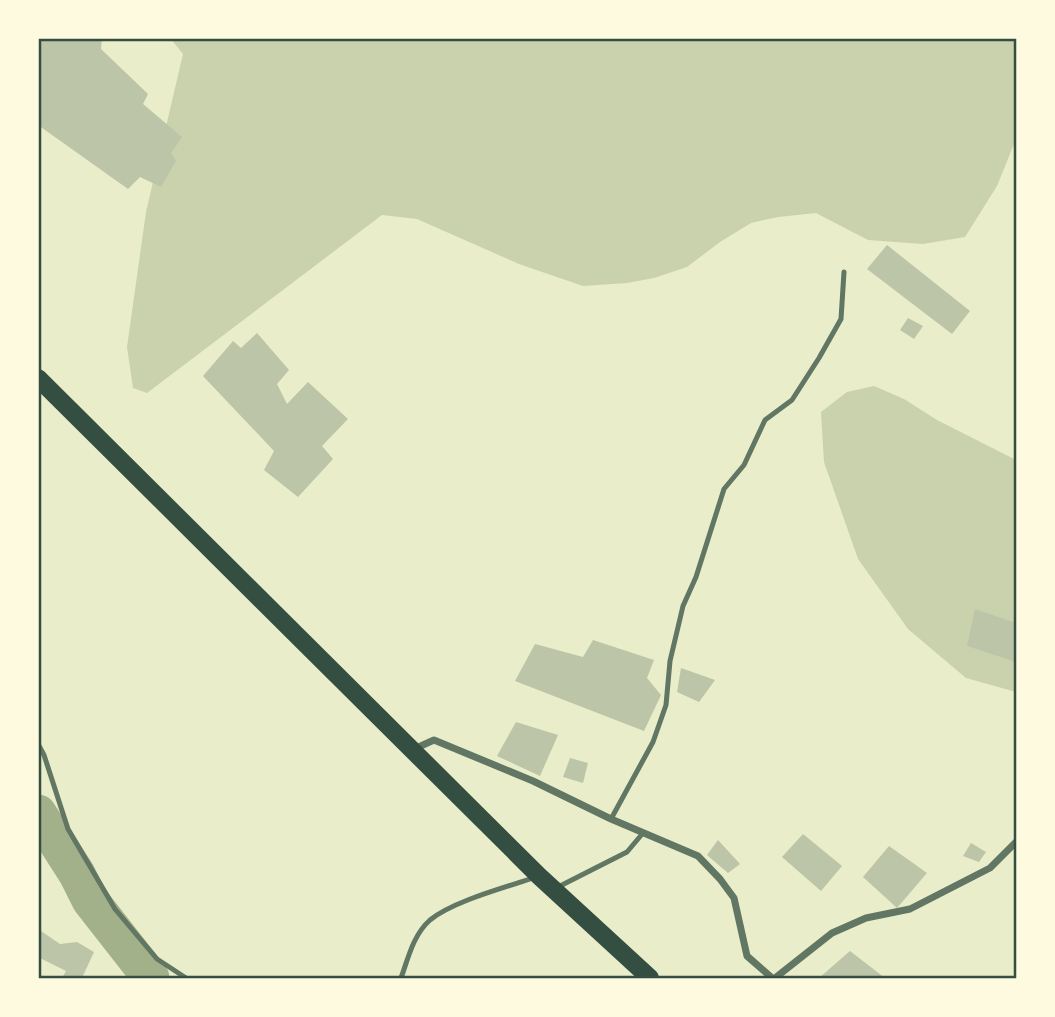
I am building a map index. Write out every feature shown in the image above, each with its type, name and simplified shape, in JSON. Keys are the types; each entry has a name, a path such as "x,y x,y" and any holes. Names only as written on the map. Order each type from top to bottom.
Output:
{"main road":[{"path":"38,378 554,890 650,978"}],"street":[{"path":"414,749 433,740 533,780 643,833 698,856 734,898 747,956 773,978 832,933 866,918 910,909 990,868 1017,842"}],"lane":[{"path":"611,818 653,742 666,705 670,661 683,606 696,576 724,489 744,465 765,420 792,400 819,358 841,318 844,272"},
{"path":"38,744 68,829 115,909 157,959 186,978"},
{"path":"554,890 627,852 643,833"},
{"path":"401,978 414,943 430,920 456,905 540,876"}],"green space":[{"path":"171,39 1016,39 1016,139 997,186 965,237 923,244 868,240 816,213 778,217 751,223 687,267 654,278 627,283 583,286 519,264 417,219 382,215 147,393 133,388 127,347 146,212 183,54"},
{"path":"874,386 904,399 937,420 1016,460 1016,692 966,678 908,629 858,559 824,462 821,412 847,392"}],"building":[{"path":"38,38 102,38 101,49 148,94 143,104 182,137 171,153 176,161 161,187 140,177 128,189 38,125"},
{"path":"887,245 970,311 952,334 867,269"},
{"path":"908,318 923,326 914,339 900,330"},
{"path":"257,333 289,370 277,384 287,404 308,382 348,419 322,446 333,459 298,497 264,470 274,451 203,376 233,341 241,348"},
{"path":"975,609 1016,623 1016,662 967,646"},
{"path":"593,640 654,660 647,678 661,695 644,731 515,681 535,644 583,657"},
{"path":"681,668 715,680 699,702 677,692"},
{"path":"516,722 558,735 540,776 497,756"},
{"path":"570,758 588,763 583,783 563,777"},
{"path":"803,834 842,866 821,891 782,857"},
{"path":"718,840 740,864 728,873 707,855"},
{"path":"971,843 986,852 979,862 963,856"},
{"path":"889,846 927,873 897,908 863,877"},
{"path":"38,929 60,944 77,942 94,952 82,978 62,978 66,971 38,957"},
{"path":"850,951 885,978 819,978"}],"waterway":[{"path":"38,813 77,874 90,900 151,978"}]}
